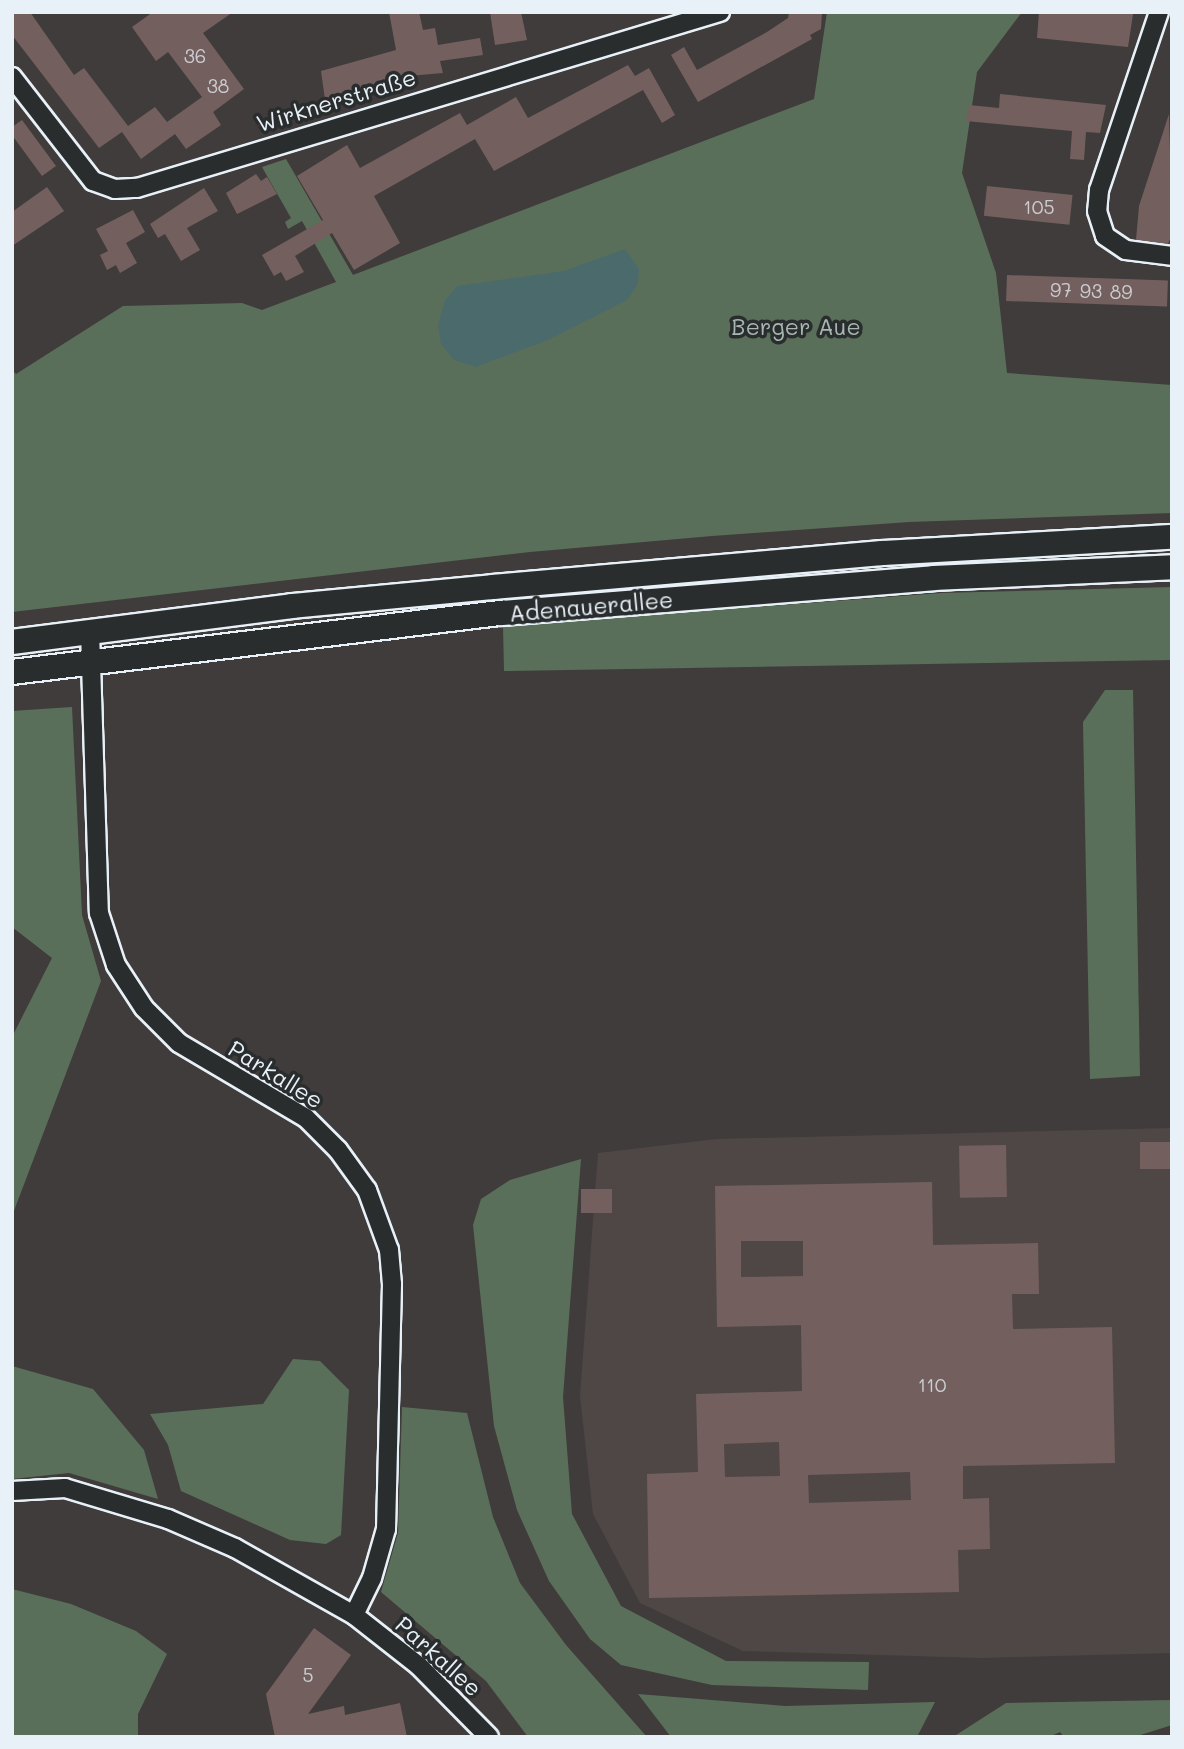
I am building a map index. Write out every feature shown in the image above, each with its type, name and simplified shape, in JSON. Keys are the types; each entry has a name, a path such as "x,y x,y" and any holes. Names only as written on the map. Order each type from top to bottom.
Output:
{"main road":[{"name":"Adenauerallee","path":"12,642 306,605 883,553 1172,537"},
{"name":"Adenauerallee","path":"12,672 615,603 934,578 1172,567"}],"street":[{"name":"Wirknerstraße","path":"12,77 93,181 116,189 137,188 720,12"},
{"path":"1159,12 1099,190 1097,211 1105,236 1126,250 1172,256"},
{"name":"Parkallee","path":"90,631 99,913 117,965 144,1008 179,1043 306,1118 338,1150 367,1190 389,1250 392,1284 386,1529 372,1578 354,1615"},
{"name":"Parkallee","path":"12,1491 65,1488 168,1519 235,1548 354,1615 419,1666 489,1737"}],"shaded area":[{"path":"1172,1128 1172,1653 982,1658 743,1651 640,1603 593,1514 580,1396 598,1153 717,1139"}],"green space":[{"name":"Berger Aue","path":"827,12 1022,12 977,72 962,173 996,273 1007,373 1172,385 1172,513 909,522 712,536 530,552 12,612 12,370 16,374 123,306 242,303 262,310 336,282 302,221 288,229 285,222 291,218 262,167 286,159 353,275 814,99"},
{"path":"1172,587 1172,660 504,671 503,626 941,593"},
{"path":"1105,690 1133,690 1140,1076 1090,1079 1083,722"},
{"path":"72,707 82,915 101,981 12,1216 12,1037 52,958 12,927 12,711"},
{"path":"581,1159 563,1397 572,1514 621,1606 726,1661 869,1662 868,1690 712,1685 621,1665 590,1639 549,1581 517,1510 494,1426 473,1225 481,1199 510,1180"},
{"path":"293,1359 320,1361 349,1390 341,1535 326,1544 290,1540 181,1491 168,1445 150,1414 263,1404"},
{"path":"12,1366 93,1389 144,1450 158,1499 69,1473 12,1479"},
{"path":"402,1407 467,1413 493,1517 520,1583 566,1645 647,1737 528,1737 486,1681 381,1592 398,1533"},
{"path":"12,1589 71,1604 136,1631 167,1654 138,1714 138,1737 12,1737"},
{"path":"638,1694 785,1706 935,1702 917,1737 671,1737"},
{"path":"1172,1700 1172,1725 1134,1737 1064,1737 1060,1732 1049,1737 953,1737 1006,1703"}],"water":[{"path":"625,249 639,269 638,284 627,300 548,340 476,367 454,360 441,344 438,325 445,300 457,286 564,271"}],"building":[{"path":"12,12 30,12 74,75 84,68 128,126 155,107 167,122 202,97 168,52 156,61 132,27 153,12 233,12 203,33 244,89 213,112 221,125 186,149 175,134 141,159 122,132 99,148 12,35"},
{"path":"389,12 419,12 423,30 435,28 438,45 480,38 483,55 440,61 443,73 385,78 388,88 326,107 321,71 396,50"},
{"path":"490,12 521,12 527,40 495,45"},
{"path":"789,12 822,12 821,29 810,35 812,39 698,102 671,55 684,47 697,70 767,32 788,18"},
{"path":"1039,12 1133,14 1128,47 1037,38"},
{"path":"628,65 635,76 649,68 675,115 662,123 643,90 494,171 475,139 374,196 400,243 354,270 332,233 295,256 304,272 286,281 281,272 274,276 262,255 323,220 297,176 347,145 360,168 460,113 467,125 516,97 528,118"},
{"path":"1000,94 1106,105 1100,133 1086,132 1084,160 1070,159 1072,131 966,121 969,105 999,108"},
{"path":"1169,114 1172,234 1168,244 1136,240 1139,206"},
{"path":"22,120 56,166 42,176 12,135 12,127"},
{"path":"256,174 261,181 267,177 277,194 237,214 226,193"},
{"path":"987,186 1073,195 1069,225 984,216"},
{"path":"47,187 64,211 12,246 12,212"},
{"path":"204,188 218,211 187,228 200,250 181,261 165,234 158,238 150,224"},
{"path":"133,210 145,232 126,243 137,263 120,273 116,265 107,270 100,255 108,251 96,229"},
{"path":"1007,275 1168,281 1167,307 1006,301"},
{"path":"1140,1142 1172,1142 1172,1169 1140,1169"},
{"path":"1006,1145 1007,1197 960,1198 959,1146"},
{"path":"932,1182 933,1245 1038,1243 1039,1294 1012,1294 1013,1329 1112,1327 1115,1463 963,1466 963,1499 989,1498 990,1549 958,1550 959,1592 649,1598 647,1474 698,1472 696,1394 802,1391 801,1325 717,1327 715,1186","holes":["741,1241 803,1241 803,1276 741,1277","779,1442 780,1476 725,1477 724,1444","910,1472 911,1500 809,1503 808,1475"]},
{"path":"581,1189 612,1189 612,1213 581,1213"},
{"path":"314,1628 351,1655 308,1714 344,1706 345,1715 400,1703 407,1737 275,1737 266,1694"}]}
